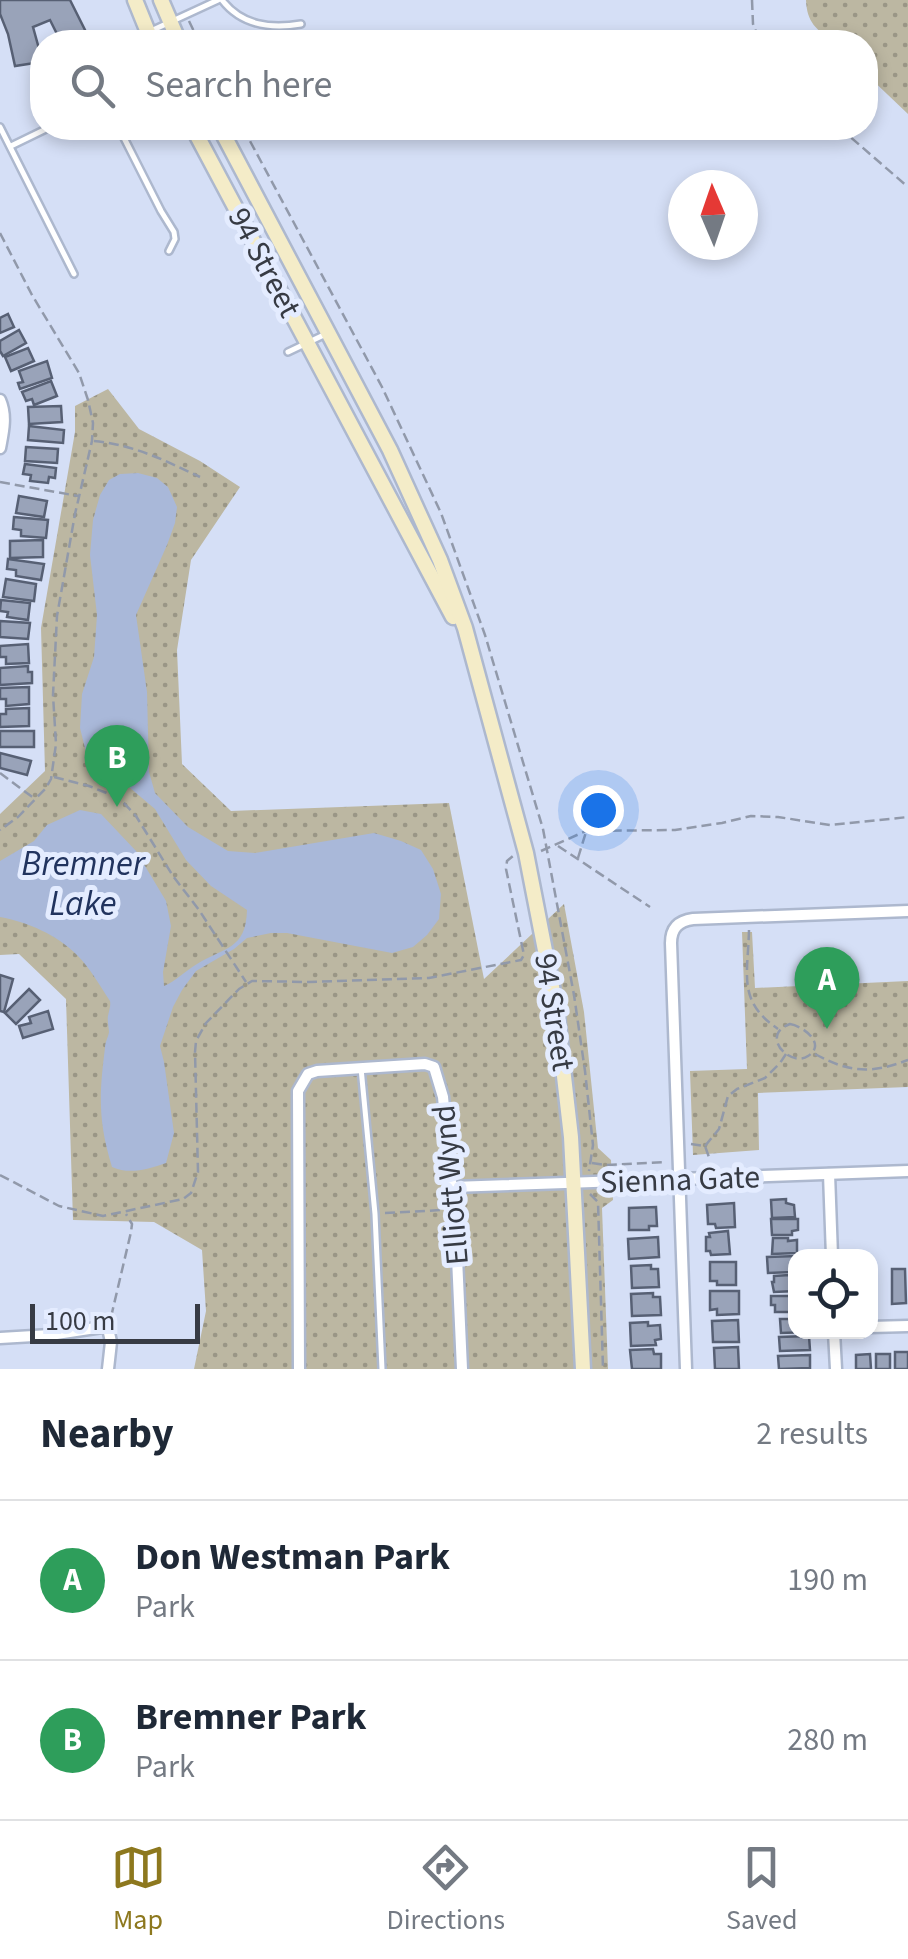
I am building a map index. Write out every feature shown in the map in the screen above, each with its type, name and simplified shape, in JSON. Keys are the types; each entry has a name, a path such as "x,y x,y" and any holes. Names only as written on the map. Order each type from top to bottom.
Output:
{"main road":[{"path":"135,0 147,30"},
{"path":"161,0 174,30"},
{"name":"94 Street","path":"199,140 441,592 474,664"},
{"name":"94 Street","path":"226,140 390,450 440,560 465,628 526,853 556,1007 575,1184 582,1369"}],"street":[{"path":"0,400 4,423 0,448"},
{"path":"686,1369 672,931 692,919 908,911"},
{"name":"Elliott Wynd","path":"300,1369 298,1091 308,1074 317,1070 425,1064 434,1067 443,1097 454,1209 462,1369"},
{"name":"Sienna Gate","path":"452,1187 908,1171"},
{"path":"829,1174 832,1249"},
{"path":"878,1327 908,1326"},
{"path":"0,1338 108,1328 108,1369"},
{"path":"834,1339 836,1369"}],"lane":[{"path":"161,30 220,0 255,24 300,24"},
{"path":"0,127 74,274"},
{"path":"11,146 30,137"},
{"path":"125,140 175,234 169,251"},
{"path":"288,352 330,332"},
{"path":"360,1068 375,1214 382,1369"}],"path":[{"path":"752,0 755,30"},
{"path":"854,140 908,187"},
{"path":"0,233 84,385 91,411 92,441 57,616 52,777 36,800 0,830"},
{"path":"92,441 146,451 200,478"},
{"path":"0,482 80,496"},
{"path":"0,773 36,800"},
{"path":"52,777 109,794 129,808 246,983"},
{"path":"0,1175 80,1213 102,1216 183,1200 192,1193 198,1172 196,1040 206,1023 246,983 261,979 309,982 430,978 522,960 506,864 510,858 557,846 586,832 675,830 762,815 830,825 908,817"},
{"path":"578,859 586,832"},
{"path":"557,846 650,907"},
{"path":"749,930 750,999 759,1014 780,1030"},
{"path":"790,1024 803,1028 814,1039 812,1053 806,1058 786,1054 777,1042 780,1030 790,1024"},
{"path":"812,1053 866,1072 908,1060"},
{"path":"705,1146 719,1128 728,1096 765,1078 786,1054"},
{"path":"691,1144 705,1146"},
{"path":"705,1146 710,1160"},
{"path":"591,1163 665,1162"},
{"path":"375,1214 454,1209"},
{"path":"108,1328 131,1232 132,1224 125,1213"}],"shaded area":[{"path":"806,0 908,0 908,114 878,85 878,30 818,30"},
{"path":"108,389 139,429 240,487 191,560 177,650 182,764 231,811 449,803 484,979 564,904 584,1012 598,1148 611,1160 613,1200 602,1208 608,1369 194,1369 206,1311 202,1250 154,1222 73,1220 66,999 19,954 0,955 0,814 45,771 41,628 75,432 75,406"},
{"path":"742,932 752,932 755,988 908,981 908,1087 758,1093 759,1150 693,1155 690,1071 747,1069"}],"water":[{"name":"Bremner Lake","path":"120,474 157,478 168,487 177,507 167,545 136,615 147,692 149,772 155,793 188,827 228,851 255,853 374,833 401,841 421,850 433,869 441,894 439,919 413,947 392,953 271,933 247,938 196,971 173,1007 160,1046 174,1133 166,1163 132,1171 112,1167 102,1122 110,1001 86,966 60,941 42,930 0,917 0,861 34,841 47,825 80,810 101,814 136,851 166,901 171,926 164,986 232,946 243,933 247,910 211,886 186,860 155,809 86,752 80,728 82,694 94,657 97,615 90,555 93,520 109,480"}],"building":[{"path":"0,0 70,0 85,30 55,30 50,20 33,27 30,64 15,66 0,14"},
{"path":"8,314 14,327 0,333 0,318"},
{"path":"19,330 26,343 3,356 0,341"},
{"path":"28,348 34,361 11,371 5,357"},
{"path":"47,361 52,378 20,389 18,383 23,382 19,371"},
{"path":"51,381 57,396 34,405 32,399 26,401 22,392"},
{"path":"61,406 62,422 29,424 28,407"},
{"path":"29,426 64,430 63,443 28,440"},
{"path":"26,447 58,449 57,463 25,461"},
{"path":"25,464 56,468 55,478 49,477 48,483 30,481 31,475 23,474"},
{"path":"19,496 47,501 44,517 16,513"},
{"path":"14,517 48,520 46,538 21,536 21,530 13,529"},
{"path":"43,540 43,557 10,558 10,541"},
{"path":"8,559 44,564 41,580 16,576 16,570 7,569"},
{"path":"6,579 36,584 34,601 3,597"},
{"path":"1,600 30,603 28,620 7,617 8,612 0,611"},
{"path":"0,621 30,623 28,639 0,637"},
{"path":"28,644 29,663 6,664 6,657 0,657 0,646"},
{"path":"28,666 32,683 0,685 0,668"},
{"path":"29,687 29,704 6,706 6,699 0,699 0,688"},
{"path":"29,708 29,726 0,727 0,714 6,714 6,709"},
{"path":"0,731 34,731 34,747 0,747"},
{"path":"0,753 31,761 27,775 0,768"},
{"path":"0,975 13,979 4,1012 0,1011"},
{"path":"29,989 40,1000 16,1024 5,1013"},
{"path":"48,1011 53,1029 23,1038 19,1026 31,1023 29,1017"},
{"path":"786,1199 786,1203 794,1205 795,1217 772,1218 771,1200"},
{"path":"734,1203 735,1227 716,1228 715,1224 708,1224 707,1205"},
{"path":"656,1207 657,1226 629,1230 629,1208"},
{"path":"771,1219 798,1219 798,1230 792,1231 792,1235 772,1235"},
{"path":"728,1231 730,1254 711,1255 706,1251 709,1233"},
{"path":"658,1237 659,1257 629,1259 628,1239"},
{"path":"773,1238 797,1240 797,1249 772,1254"},
{"path":"788,1256 788,1272 768,1273 767,1257"},
{"path":"710,1262 736,1262 736,1285 710,1281"},
{"path":"651,1265 651,1269 658,1269 659,1287 632,1288 631,1266"},
{"path":"892,1269 905,1269 906,1303 892,1304"},
{"path":"788,1275 788,1291 774,1292 774,1276"},
{"path":"710,1291 739,1291 739,1314 717,1315 717,1309 710,1310"},
{"path":"653,1293 653,1297 660,1297 661,1315 632,1316 631,1294"},
{"path":"771,1296 788,1296 788,1312 775,1312 775,1305 771,1305"},
{"path":"780,1319 788,1319 788,1333 781,1333"},
{"path":"738,1320 739,1342 713,1342 712,1321"},
{"path":"648,1322 648,1326 660,1325 661,1339 655,1340 656,1345 631,1346 630,1323"},
{"path":"779,1337 809,1339 810,1350 780,1351"},
{"path":"738,1347 739,1369 715,1369 714,1348"},
{"path":"653,1349 654,1354 661,1354 661,1369 632,1369 630,1350"},
{"path":"895,1352 908,1352 908,1369 895,1369"},
{"path":"870,1354 871,1369 856,1369 856,1355"},
{"path":"876,1354 890,1354 890,1369 876,1369"},
{"path":"810,1355 810,1368 779,1369 778,1356"}],"place":[{"name":"Bremner Park","path":"117,807"},
{"name":"Don Westman Park","path":"827,1029"}]}
